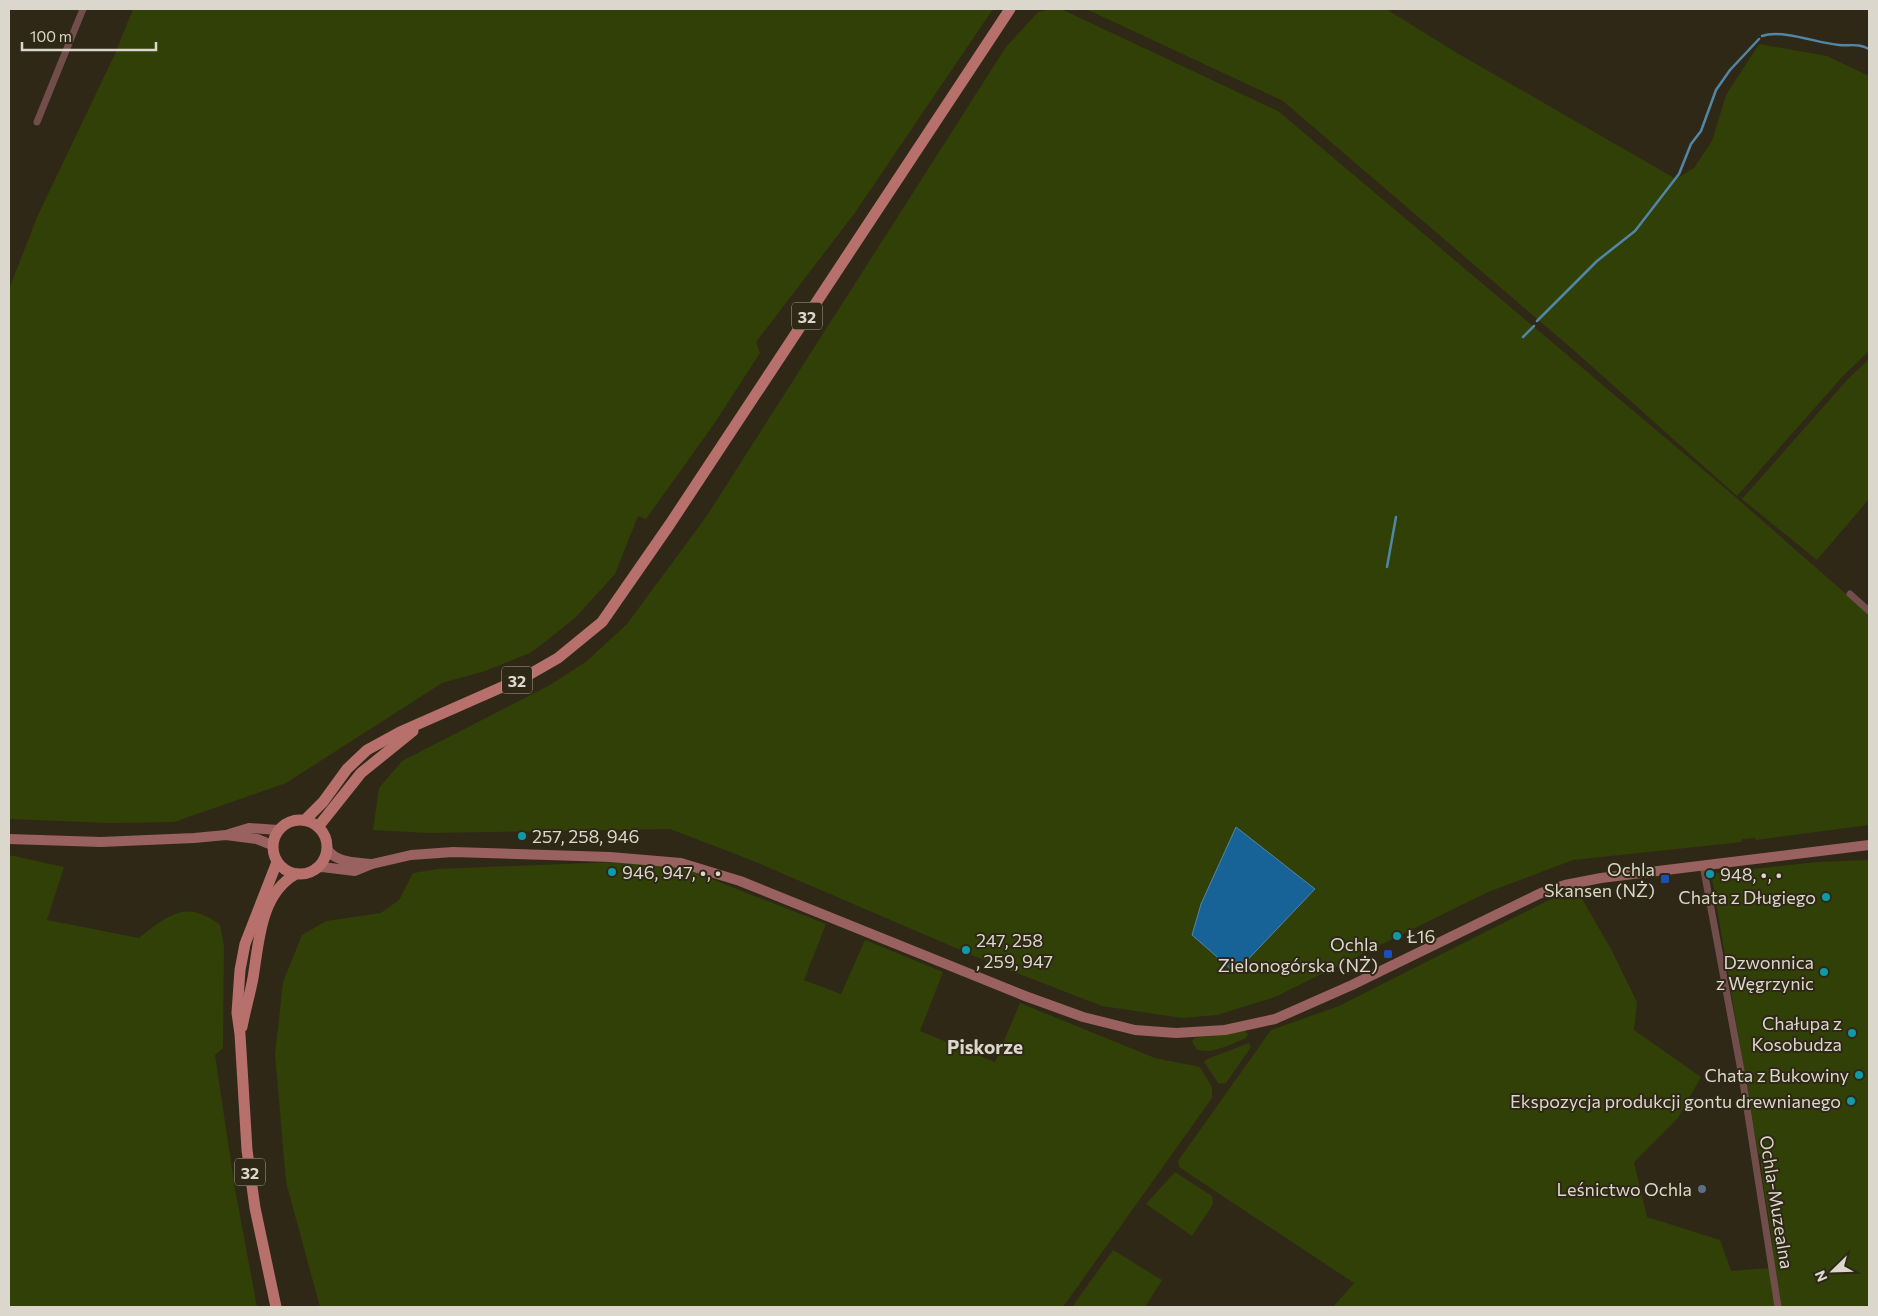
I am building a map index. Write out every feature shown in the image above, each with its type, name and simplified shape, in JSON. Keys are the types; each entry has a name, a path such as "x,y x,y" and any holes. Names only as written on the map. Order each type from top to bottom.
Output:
{"main road":[{"name":"32","path":"278,830 290,821 305,820 323,802 357,758 382,740 525,677 558,658 602,622 675,516 1010,9"},
{"name":"32","path":"318,827 361,774 422,723"},
{"path":"305,820 318,827 323,833 327,849 322,863 316,868"},
{"path":"278,830 272,845 277,862 282,868 296,874"},
{"name":"32","path":"276,1307 255,1208 247,1150 237,1013 238,989 245,944 277,862"},
{"name":"32","path":"240,1034 261,928 277,892 286,881 296,874 307,873 316,868"}],"street":[{"path":"37,122 83,9"},
{"path":"1850,594 1869,611"},
{"path":"9,839 102,842 226,835 249,828 278,830"},
{"path":"226,835 257,839 272,845"},
{"path":"316,868 322,866 355,871 372,864 411,855 453,852 610,857 681,863 740,880 1025,996 1083,1017 1135,1030 1176,1033 1225,1030 1275,1018 1352,985 1512,906 1553,889 1583,881 1869,845"},
{"path":"327,849 330,855 337,859 372,864"},
{"name":"Ochla-Muzealna","path":"1703,866 1740,1067 1778,1307"}],"green space":[{"path":"133,9 993,9 854,214 756,342 760,353 714,424 646,519 638,516 615,574 575,618 530,653 485,671 442,683 286,783 174,822 110,823 9,819 9,289 38,215 115,54"},
{"path":"1061,9 1278,111 1733,495 1869,614 1869,825 1756,840 1755,838 1742,839 1742,842 1573,860 1488,892 1275,997 1217,1015 1182,1018 1102,1006 993,964 751,860 670,829 427,833 373,830 379,788 402,761 550,685 587,661 627,624 706,517 1006,47 1038,12"},
{"path":"1086,9 1386,9 1457,53 1676,179 1694,168 1712,141 1726,95 1759,44 1827,56 1869,76 1869,351 1843,376 1737,496 1578,354 1283,101"},
{"path":"1869,359 1869,499 1817,560 1742,499 1847,380"},
{"path":"9,855 64,867 47,920 139,938 178,913 197,913 208,917 220,925 224,946 223,1048 215,1055 235,1189 257,1307 9,1307"},
{"path":"663,860 826,924 804,980 841,994 865,940 943,972 920,1031 995,1062 1020,1003 1155,1058 1200,1067 1212,1087 1212,1098 1063,1307 320,1307 286,1182 275,1054 283,982 302,935 326,921 381,913 399,900 413,873 438,869"},
{"path":"1869,860 1869,1307 1333,1307 1354,1283 1179,1167 1178,1161 1271,1030 1339,1006 1551,899 1578,892 1611,949 1637,1002 1634,1030 1701,1077 1678,1118 1634,1162 1647,1217 1720,1240 1731,1271 1769,1268 1770,1278 1773,1269 1772,1239 1763,1184 1761,1156 1758,1153 1712,878 1716,873 1817,862"},
{"path":"1245,1031 1248,1034 1246,1038 1210,1051 1197,1050 1192,1042 1194,1038"},
{"path":"1249,1043 1251,1047 1226,1083 1219,1084 1204,1062 1207,1059"},
{"path":"1175,1172 1212,1196 1213,1204 1192,1236 1146,1204"},
{"path":"1113,1250 1162,1280 1145,1307 1072,1307"}],"water":[{"path":"1236,827 1315,889 1238,970 1232,970 1192,935 1201,904"}],"waterway":[{"path":"1762,36 1770,34 1789,35 1830,44 1858,45 1869,49"},
{"path":"1537,321 1597,261 1635,231 1679,174 1691,144 1701,131 1716,90 1730,70 1759,39"},
{"path":"1523,337 1534,326"},
{"path":"1387,567 1396,517"}],"place":[{"name":"257, 258, 946","path":"522,836"},
{"name":"946, 947, •, •","path":"612,872"},
{"name":"948, •, •","path":"1710,874"},
{"name":"Ochla Skansen (NŻ)","path":"1665,879"},
{"name":"Chata z Długiego","path":"1826,897"},
{"name":"Ł16","path":"1397,936"},
{"name":"247, 258 , 259, 947","path":"966,950"},
{"name":"Ochla Zielonogórska (NŻ)","path":"1388,954"},
{"name":"Dzwonnica z Węgrzynic","path":"1824,972"},
{"name":"Chałupa z Kosobudza","path":"1852,1033"},
{"name":"Chata z Bukowiny","path":"1859,1075"},
{"name":"Ekspozycja produkcji gontu drewnianego","path":"1851,1101"},
{"name":"Leśnictwo Ochla","path":"1702,1189"}],"district":[{"name":"Piskorze","path":"985,1046"}]}
